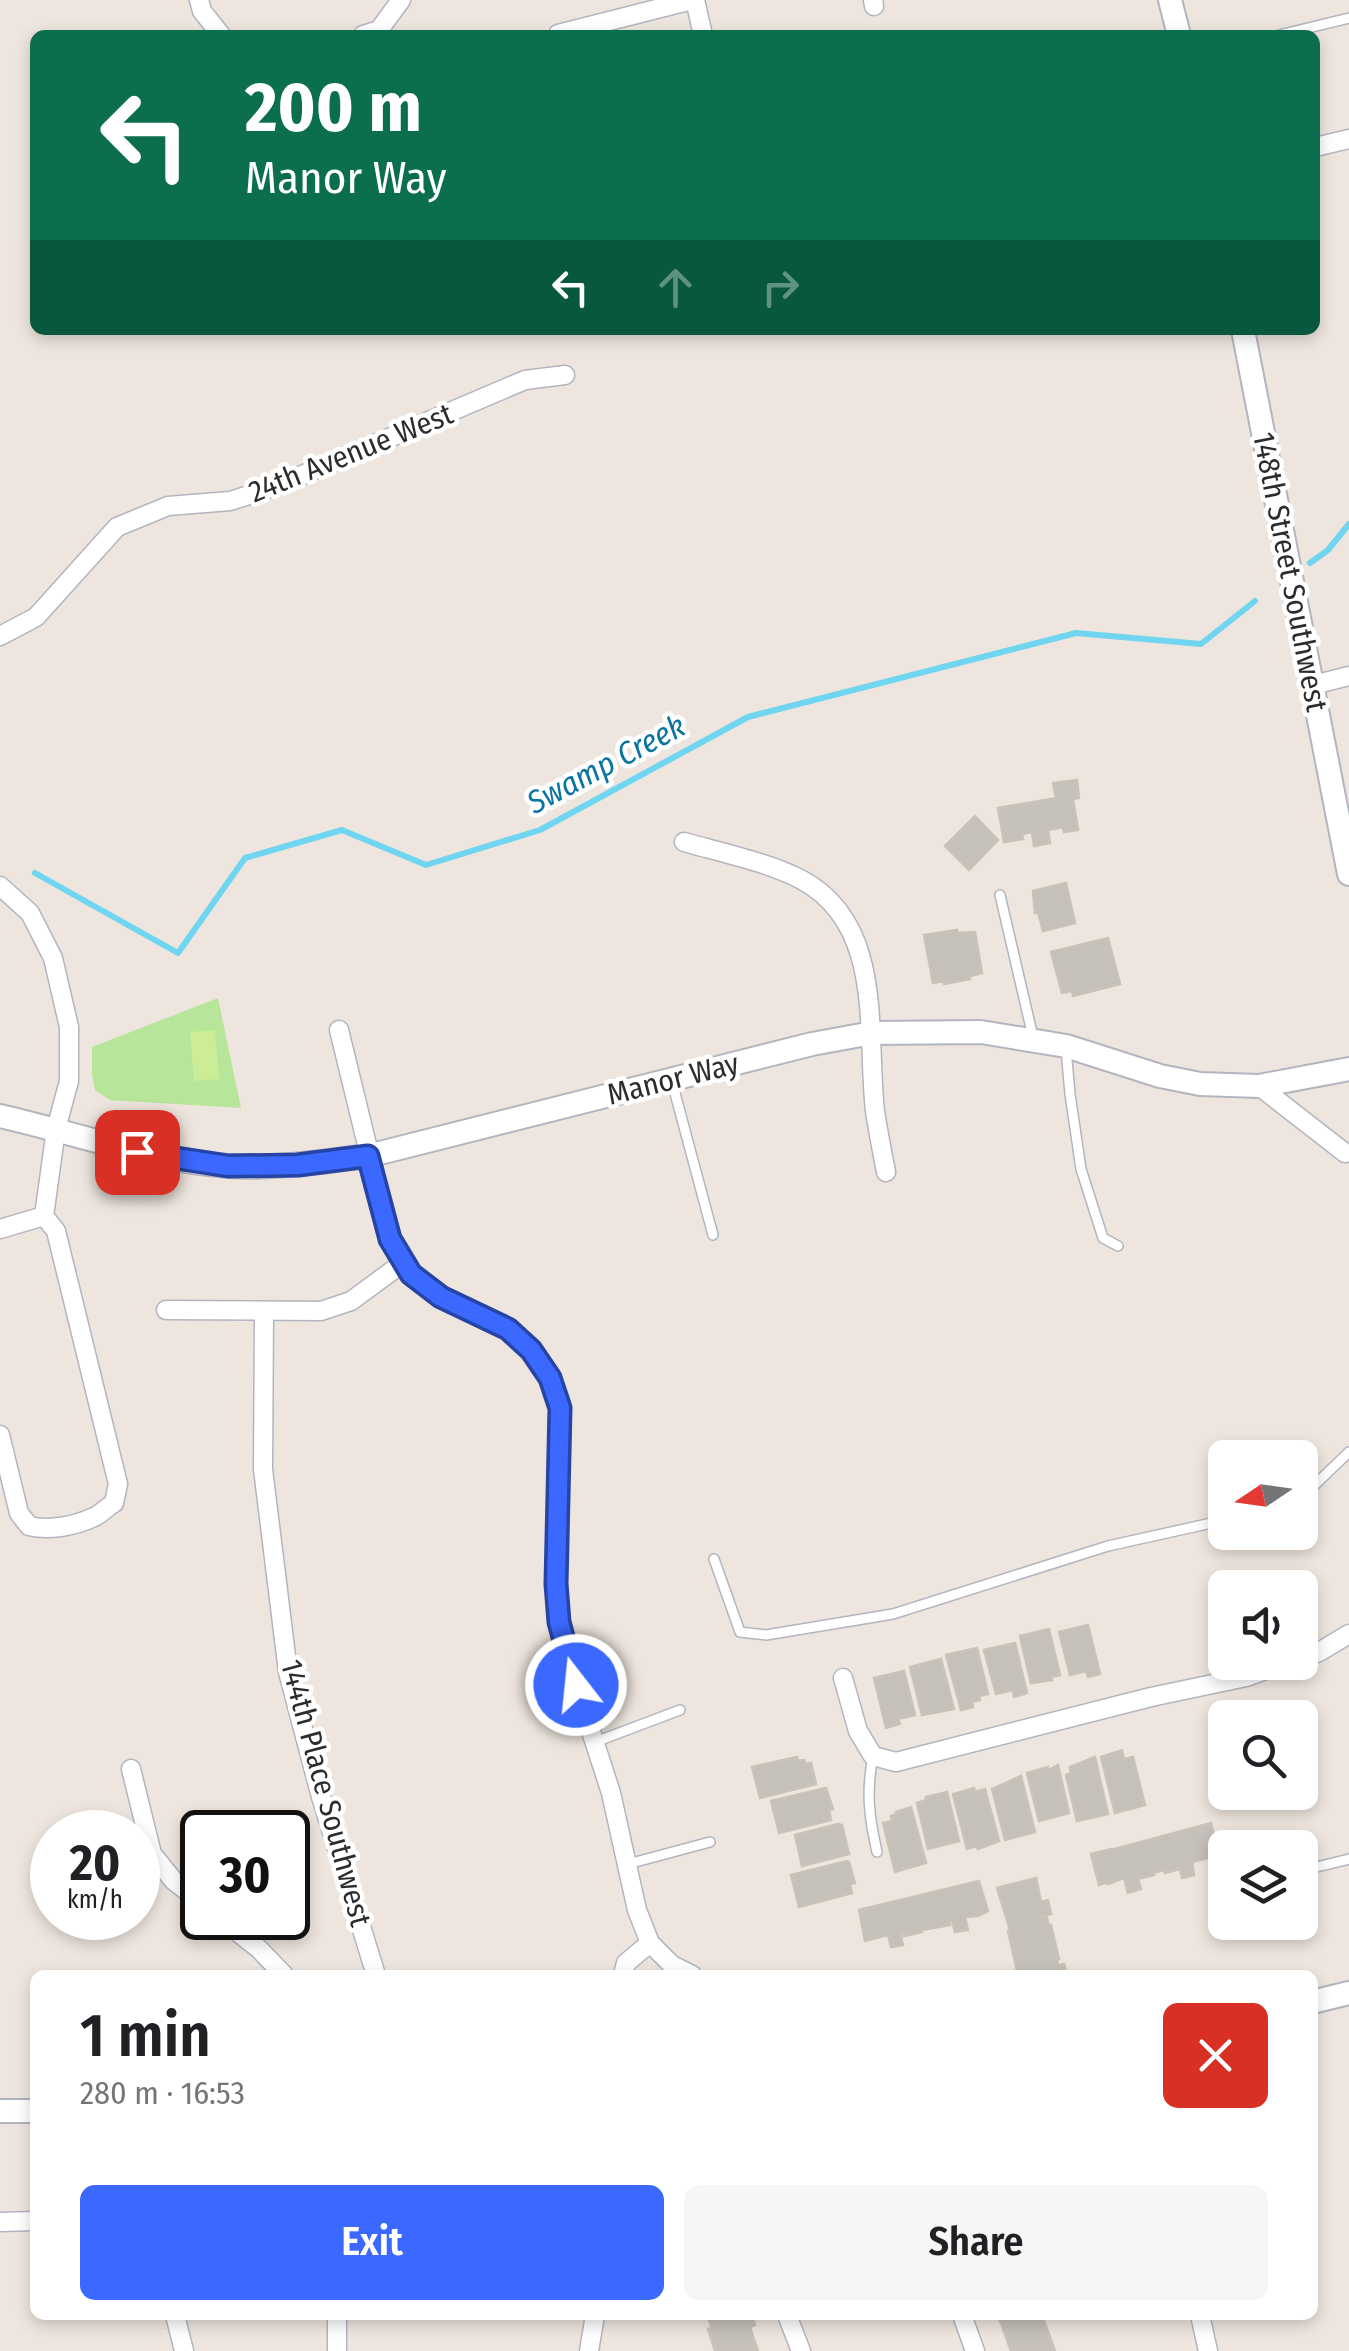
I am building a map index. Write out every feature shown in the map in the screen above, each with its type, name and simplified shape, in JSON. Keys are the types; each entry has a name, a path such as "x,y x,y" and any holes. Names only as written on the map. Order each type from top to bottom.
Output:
{"street":[{"path":"199,0 202,11 217,30"},
{"path":"379,30 401,0"},
{"path":"574,30 694,0 702,30"},
{"path":"1170,0 1178,30"},
{"path":"1320,146 1349,139"},
{"name":"148th Street Southwest","path":"1244,335 1345,828 1349,874"},
{"name":"24th Avenue West","path":"0,636 36,617 118,527 168,506 230,501 274,487 525,380 565,375"},
{"path":"1313,686 1349,676"},
{"path":"684,842 802,880 829,899 849,925 860,948 872,1033 875,1110 886,1172"},
{"path":"0,886 30,913 53,958 69,1027 69,1081 56,1129 44,1216 56,1231 118,1484 114,1502 94,1517 60,1527 29,1526 19,1513 0,1435"},
{"path":"339,1030 390,1239 411,1274 441,1297 508,1329 531,1350 550,1378 560,1408 556,1584 559,1622 611,1792 637,1910 650,1943 682,1970"},
{"name":"Manor Way","path":"0,1116 137,1152 228,1166 298,1165 368,1156 812,1044 872,1033 981,1032 1034,1040 1200,1084 1258,1086 1349,1069"},
{"path":"1258,1086 1344,1154"},
{"path":"0,1229 44,1216"},
{"path":"166,1310 321,1311 350,1300 404,1262"},
{"name":"144th Place Southwest","path":"264,1310 263,1469 288,1672 321,1797 374,1970"},
{"path":"1318,1652 1349,1634"},
{"path":"843,1678 858,1731 873,1756 896,1762 1232,1680"},
{"path":"132,1768 152,1854 180,1885"},
{"path":"248,1940 279,1970"},
{"path":"624,1970 626,1963 650,1943"},
{"path":"1318,2001 1349,1993"},
{"path":"0,2111 30,2112"},
{"path":"0,2222 30,2221"},
{"path":"176,2320 184,2351"},
{"path":"337,2320 337,2351"},
{"path":"589,2351 595,2320"},
{"path":"789,2320 801,2351"},
{"path":"964,2320 975,2351"},
{"path":"1201,2320 1208,2351"}],"lane":[{"path":"1300,30 1349,18"},
{"path":"1000,896 1034,1040"},
{"path":"1066,1046 1081,1169 1103,1238 1118,1246"},
{"path":"671,1080 713,1234"},
{"path":"1318,1482 1349,1452"},
{"path":"714,1559 740,1632 766,1635 893,1614 1108,1546 1208,1524"},
{"path":"595,1742 680,1710"},
{"path":"873,1756 868,1811 877,1852"},
{"path":"628,1864 710,1842"},
{"path":"1318,1866 1349,1858"}],"green space":[{"path":"218,998 241,1108 110,1100 95,1090 92,1047"},
{"path":"215,1030 219,1079 194,1081 190,1032"}],"building":[{"path":"1077,780 1079,798 1073,799 1078,830 1048,830 1050,843 1034,846 1032,832 1022,834 1023,839 1004,842 998,808 1056,798 1053,783"},
{"path":"975,816 998,840 969,870 945,846"},
{"path":"1066,883 1075,923 1043,931 1038,912 1035,913 1033,891"},
{"path":"957,930 975,932 982,973 970,979 933,983 924,935"},
{"path":"1108,938 1120,984 1073,996 1072,991 1062,993 1051,952"},
{"path":"1088,1625 1100,1674 1088,1677 1086,1671 1070,1675 1059,1632"},
{"path":"1049,1629 1060,1675 1031,1683 1020,1636"},
{"path":"1015,1643 1027,1693 1014,1697 1013,1690 996,1694 984,1650"},
{"path":"977,1648 988,1694 972,1702 973,1707 961,1710 946,1655"},
{"path":"941,1659 954,1709 922,1715 910,1667"},
{"path":"904,1671 915,1715 898,1719 900,1724 886,1728 874,1678"},
{"path":"1122,1750 1124,1759 1133,1757 1145,1805 1115,1813 1101,1757"},
{"path":"797,1757 798,1761 811,1763 816,1784 760,1798 752,1767"},
{"path":"1095,1757 1108,1814 1077,1821 1066,1775 1071,1773 1070,1767"},
{"path":"1058,1765 1069,1813 1039,1821 1027,1773"},
{"path":"1021,1776 1035,1832 1005,1840 992,1789"},
{"path":"826,1788 833,1809 829,1810 831,1820 779,1833 771,1801"},
{"path":"974,1788 975,1792 985,1789 999,1841 967,1849 953,1794"},
{"path":"947,1792 959,1841 928,1849 917,1803"},
{"path":"911,1807 926,1863 895,1872 883,1823 892,1821 896,1812"},
{"path":"1211,1823 1213,1830 1208,1830 1208,1858 1192,1862 1194,1875 1182,1878 1180,1869 1153,1873 1138,1879 1141,1889 1128,1893 1124,1878 1099,1885 1091,1854"},
{"path":"842,1825 849,1854 802,1866 795,1835"},
{"path":"847,1861 855,1883 850,1884 852,1893 799,1907 791,1875"},
{"path":"1036,1878 1041,1902 1048,1900 1051,1914 1039,1917 1047,1918 1051,1925 1059,1959 1051,1967 1064,1964 1066,1970 1017,1970 997,1888"},
{"path":"979,1881 988,1911 965,1917 968,1930 955,1932 949,1920 950,1925 922,1932 904,1936 900,1932 903,1945 891,1947 888,1935 865,1941 859,1910"},
{"path":"709,2320 754,2320 755,2325 750,2327 758,2351 715,2351 708,2329 712,2328"},
{"path":"1000,2320 1044,2320 1055,2351 1011,2351"}],"waterway":[{"name":"Swamp Creek","path":"1310,563 1328,550 1349,524"},
{"name":"Swamp Creek","path":"35,873 178,953 245,858 342,830 426,865 540,830 748,717 1076,633 1201,644 1255,601"}],"route":[{"path":"137,1152 228,1166 298,1165 368,1156 390,1239 411,1274 441,1297 508,1329 531,1350 550,1378 560,1408 556,1584 559,1622 576,1685"}]}
